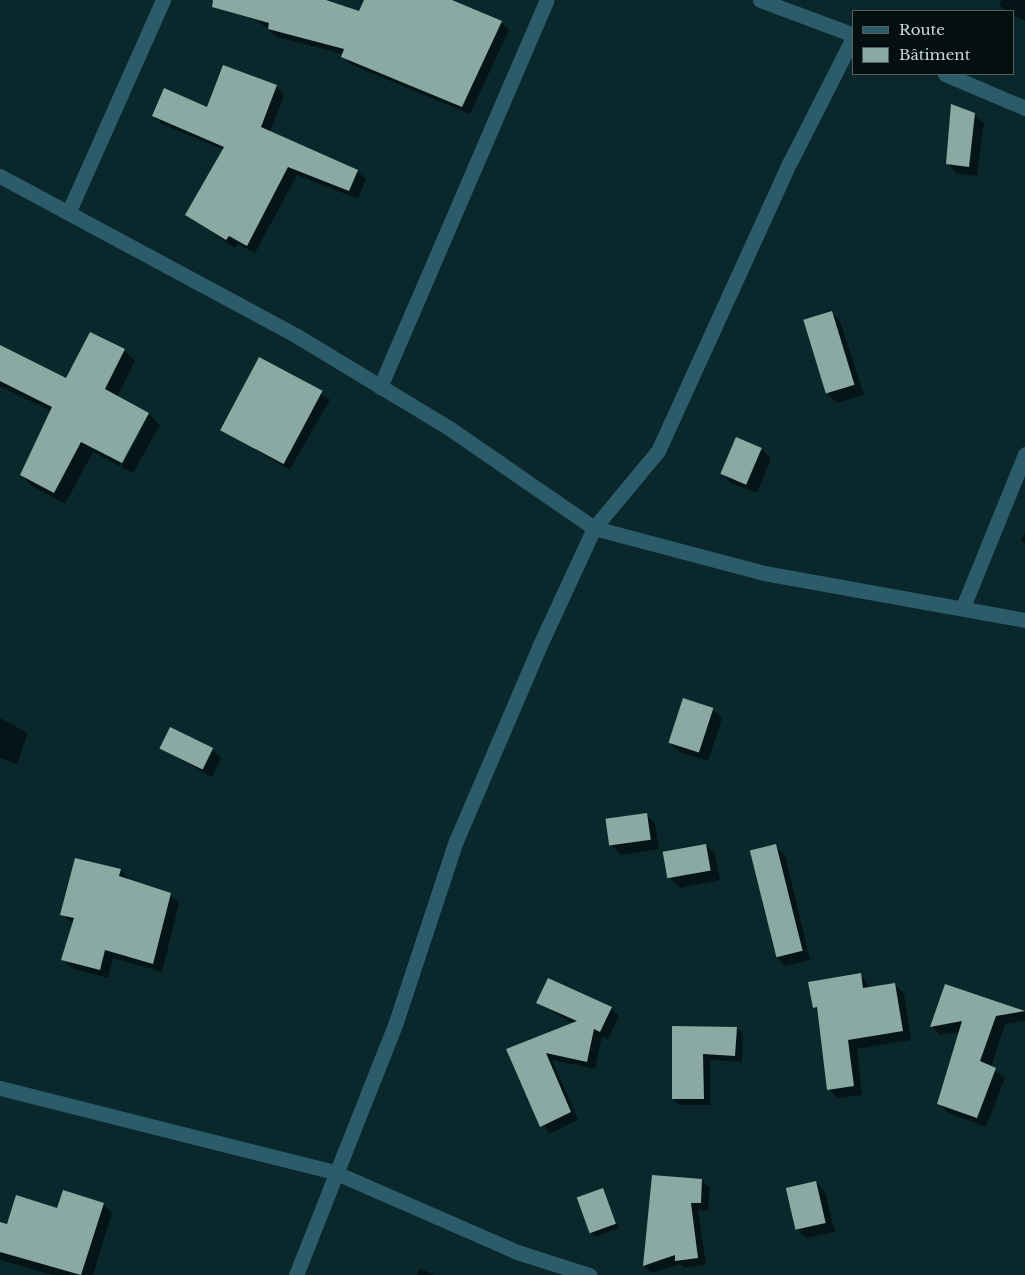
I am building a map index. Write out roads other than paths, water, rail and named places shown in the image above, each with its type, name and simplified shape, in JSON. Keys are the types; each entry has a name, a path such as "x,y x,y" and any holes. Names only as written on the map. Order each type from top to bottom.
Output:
{"street":[{"path":"69,211 164,0"},
{"path":"380,387 547,0"},
{"path":"760,0 852,35"},
{"path":"296,1275 334,1172 396,1022 456,841 594,528 658,450 790,162 852,40"},
{"path":"946,75 1025,108"},
{"path":"0,176 69,211 297,336 449,428 594,528 764,573 964,607 1025,620"},
{"path":"964,607 1025,454"},
{"path":"0,1088 334,1172 517,1252 590,1275"}]}
